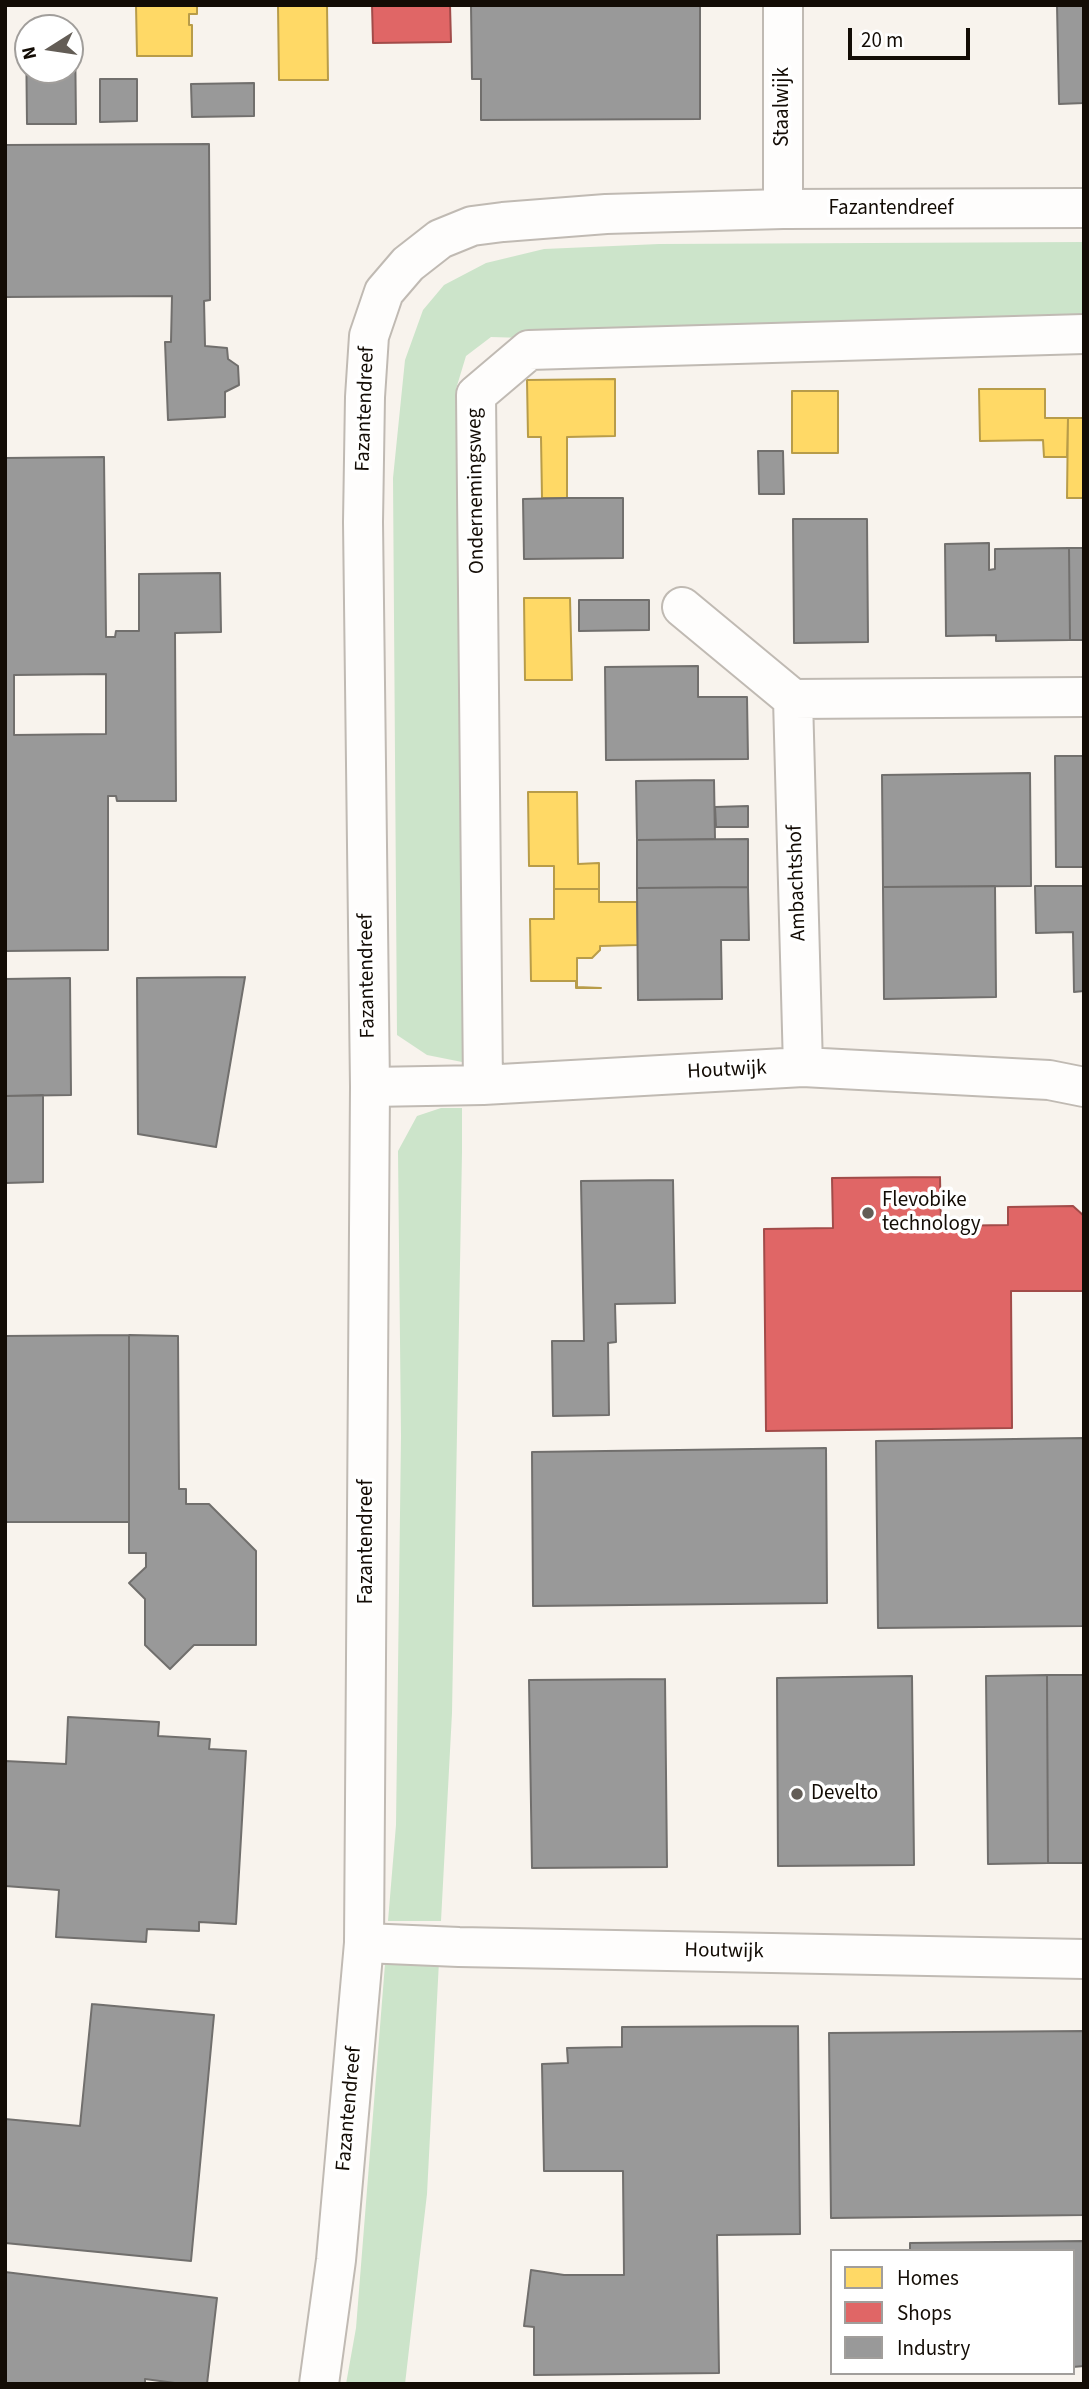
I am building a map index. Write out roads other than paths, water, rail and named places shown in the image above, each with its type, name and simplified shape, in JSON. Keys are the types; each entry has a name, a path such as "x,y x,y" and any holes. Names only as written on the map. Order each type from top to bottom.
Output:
{"street":[{"name":"Staalwijk","path":"783,5 783,209"},
{"name":"Fazantendreef","path":"319,2384 336,2260 364,1943 370,1087 364,640 365,410 369,335 384,292 408,264 440,239 472,226 503,222 606,214 783,209 1084,208"},
{"name":"Ondernemingsweg","path":"483,1085 476,395 530,350 1084,334"},
{"path":"682,607 793,699 1084,697"},
{"name":"Ambachtshof","path":"793,699 803,1067"},
{"name":"Houtwijk","path":"370,1087 483,1085 803,1067 1049,1080 1084,1087"},
{"name":"Houtwijk","path":"364,1943 473,1948 1084,1959"}],"place":[{"name":"Flevobike technology","path":"868,1213"},
{"name":"Develto","path":"797,1794"}]}
